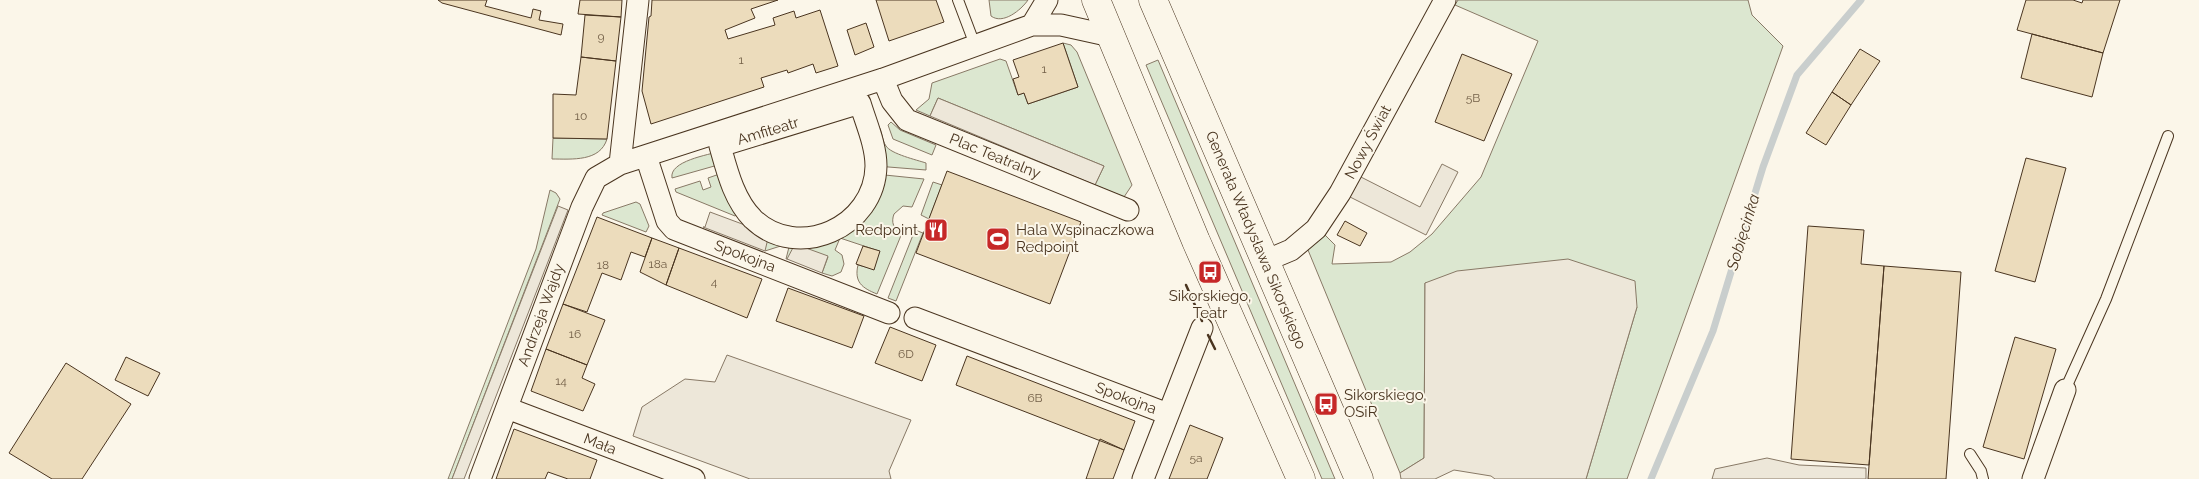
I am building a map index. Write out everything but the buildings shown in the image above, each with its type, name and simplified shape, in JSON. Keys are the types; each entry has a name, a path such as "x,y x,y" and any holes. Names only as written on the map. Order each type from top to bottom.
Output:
{"main road":[{"path":"1096,0 1196,241 1301,479"},
{"name":"Generała Władysława Sikorskiego","path":"1153,0 1359,479"}],"street":[{"path":"638,0 620,164 883,79 1032,25 1061,25 1111,36"},
{"path":"1032,25 1048,0"},
{"name":"Nowy Świat","path":"1265,261 1291,250 1316,229 1340,193 1446,0"},
{"name":"Plac Teatralny","path":"883,79 892,102 898,112 907,120 1128,210"},
{"name":"Amfiteatr","path":"860,103 874,149 876,166 870,194 857,214 846,224 832,232 806,238 781,235 754,220 740,203 720,146 860,103"},
{"name":"Spokojna","path":"646,156 667,221 674,229 889,312"},
{"name":"Andrzeja Wajdy","path":"480,479 582,207 596,178 620,164"},
{"name":"Spokojna","path":"916,318 1168,414"},
{"path":"1143,479 1202,328"},
{"path":"2033,479 2065,390"},
{"name":"Mała","path":"507,408 694,479"}],"lane":[{"path":"958,0 975,45"},
{"path":"2065,390 2106,299 2168,136"},
{"path":"1970,454 1982,471 1984,479"}],"green space":[{"path":"989,0 1028,0 1016,12 1001,19 991,16"},
{"path":"1458,0 1748,0 1752,15 1783,46 1627,479 1586,479 1637,307 1425,283 1424,458 1400,473 1308,250 1324,234 1335,245 1332,264 1391,262 1410,252 1432,234 1481,177 1538,41 1455,5"},
{"path":"1063,43 1071,45 1077,52 1132,185 1124,197 1095,185 1104,166 938,98 930,116 916,110 929,99 932,83 1000,59 1006,61 1018,95 1024,93 1028,104 1078,87"},
{"path":"1158,60 1335,479 1322,479 1146,65"},
{"path":"891,122 900,130 936,145 932,155 893,139 888,125"},
{"path":"877,124 884,143 889,149 926,163 926,170 876,166"},
{"path":"553,138 607,139 598,152 584,158 552,159"},
{"path":"721,151 725,163 672,178 673,172 683,163"},
{"path":"728,171 744,209 735,216 676,192 675,189 700,181 703,190 711,187 708,178"},
{"path":"875,174 924,179 912,207 903,206 894,214 894,225 902,233 877,294 860,284 857,271 858,265 874,269 879,251 840,238 835,250 842,255 844,264 841,272 832,276 822,273 828,257 786,259 790,243 765,251 743,224 749,214 765,228 832,232"},
{"path":"933,182 942,185 929,219 921,215"},
{"path":"550,190 556,193 560,199 452,479 448,479 536,249"},
{"path":"636,202 640,204 649,226 646,232 602,215 603,213"},
{"path":"915,230 923,233 896,301 888,298"}],"shaded area":[{"path":"938,98 1104,166 1095,185 930,116"},
{"path":"1442,164 1458,172 1426,235 1346,195 1357,175 1420,207"},
{"path":"558,206 568,210 464,479 452,479"},
{"path":"710,212 769,234 765,251 703,227 705,227"},
{"path":"795,244 828,256 822,273 787,259"},
{"path":"1568,259 1635,281 1637,307 1586,479 1495,479 1491,476 1454,470 1435,479 1401,479 1400,473 1424,458 1425,283 1457,271"},
{"path":"727,355 911,420 889,471 891,479 750,479 633,436 642,407 685,379 715,382"},
{"path":"1767,458 1799,465 1866,468 1866,479 1712,479 1715,469"}],"waterway":[{"name":"Sobięcinka","path":"1651,479 1713,331 1763,167 1797,75 1861,0"}],"wall":[{"path":"1186,285 1202,321"},
{"path":"1208,335 1215,349"}],"place":[{"name":"Redpoint","path":"936,230"},
{"name":"Hala Wspinaczkowa Redpoint","path":"998,239"},
{"name":"Sikorskiego, Teatr","path":"1210,272"},
{"name":"Sikorskiego, OSiR","path":"1326,404"}]}
